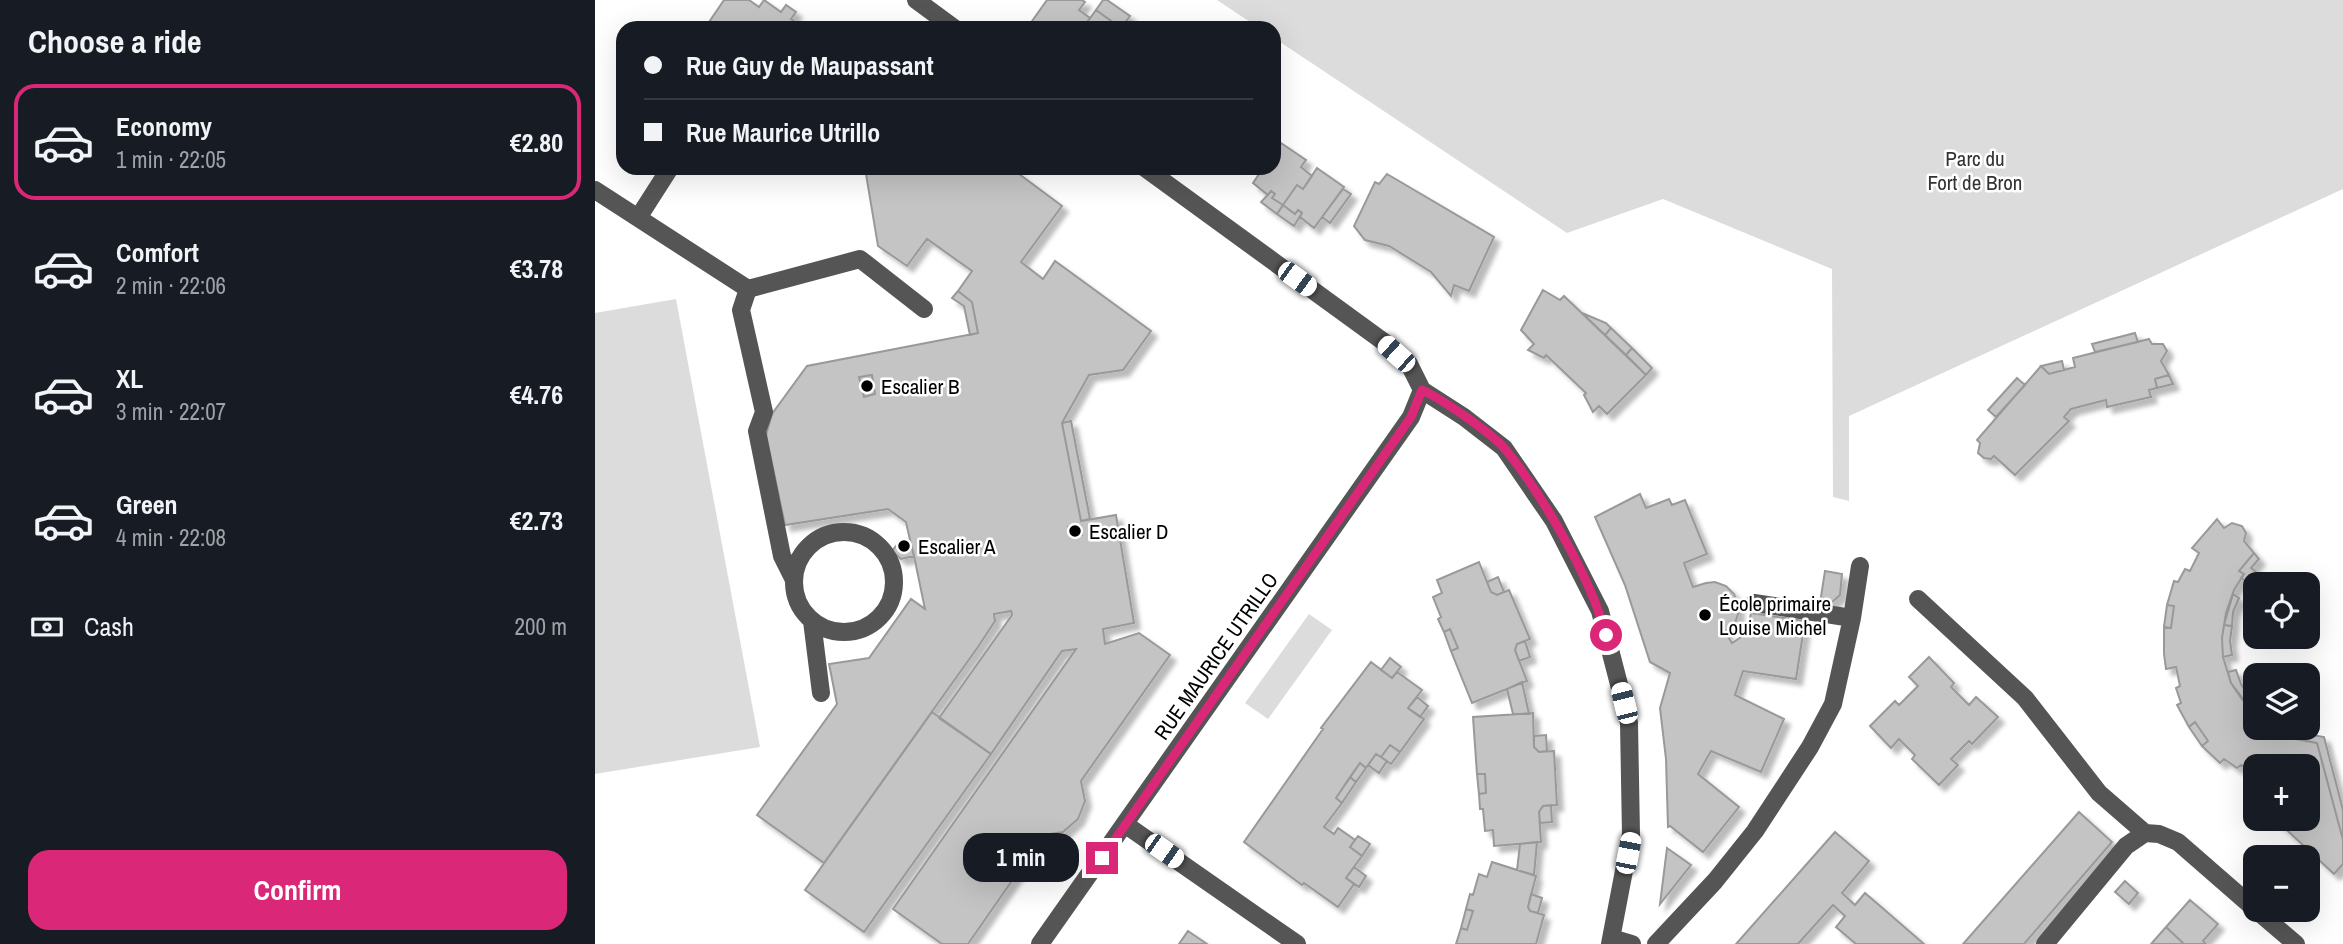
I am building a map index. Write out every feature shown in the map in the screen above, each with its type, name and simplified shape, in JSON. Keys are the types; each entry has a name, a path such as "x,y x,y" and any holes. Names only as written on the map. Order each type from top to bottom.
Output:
{"street":[{"path":"916,0 944,21"},
{"path":"638,218 666,175"},
{"path":"1156,175 1384,342 1409,365 1422,390 1464,417 1504,448 1554,522 1600,611 1629,723 1631,834 1611,941 1632,944"},
{"path":"595,190 748,289 860,260 924,309"},
{"path":"748,289 741,310 764,412 757,431 782,556 793,578 798,602 812,621 827,630 843,633 861,630 876,622 887,609 894,593 894,575 889,559 878,545 864,536 848,532 818,539 806,550 797,564 793,578"},
{"name":"RUE MAURICE UTRILLO","path":"1040,944 1411,417 1422,390"},
{"path":"1656,944 1715,881 1755,831 1810,747 1833,704 1852,618 1860,566"},
{"path":"1918,599 2025,698 2099,793 2145,833 2159,834 2178,842 2243,899"},
{"path":"1754,603 1852,618"},
{"path":"812,621 821,693"},
{"path":"1126,825 1297,944"},
{"path":"2045,944 2126,846 2145,833"},
{"path":"2270,922 2296,944"}],"green space":[{"name":"Parc du Fort de Bron","path":"1217,0 2343,0 2343,189 1849,416 1849,501 1833,497 1832,269 1663,199 1567,233 1281,43 1281,21 1248,21"},
{"path":"676,299 760,747 595,774 595,313"},
{"path":"1309,614 1332,630 1268,719 1245,703"}],"building":[{"path":"724,0 749,0 759,7 764,0 781,12 786,5 796,12 791,19 794,21 710,21"},
{"path":"1047,0 1082,0 1085,2 1079,10 1090,18 1088,21 1032,21"},
{"path":"1103,0 1107,0 1130,16 1126,21 1111,21 1096,10"},
{"path":"1096,10 1111,21 1088,21"},
{"path":"1281,143 1306,160 1301,167 1312,176 1303,189 1297,185 1283,205 1272,198 1275,194 1271,191 1268,195 1253,183 1258,175 1281,175"},
{"path":"1317,168 1344,187 1314,228 1300,217 1302,213 1298,210 1295,214 1283,205 1297,185 1303,189"},
{"path":"1387,174 1494,237 1469,291 1454,285 1451,296 1431,272 1389,246 1365,240 1354,226 1375,182 1379,184"},
{"path":"866,175 1020,175 1062,206 1021,262 1043,279 1055,261 1151,331 1123,370 1089,375 1062,423 1081,521 1116,515 1134,623 1103,629 1105,644 1139,633 1170,655 1081,781 1085,801 1078,819 1063,832 1044,835 968,944 942,944 893,909 1076,649 1062,651 991,754 939,718 1012,615 1011,611 994,614 995,621 978,647 824,863 757,815 837,704 829,664 869,658 911,599 925,609 914,556 901,559 892,551 899,542 910,540 906,522 888,509 785,525 766,435 772,414 807,366 978,333 972,302 958,291 972,271 927,239 907,266 878,246"},
{"path":"1343,189 1351,194 1330,223 1322,217"},
{"path":"1271,191 1275,194 1272,198 1283,205 1277,214 1261,202"},
{"path":"1283,205 1295,214 1298,210 1302,213 1294,226 1277,214"},
{"path":"1543,290 1560,300 1564,296 1646,375 1607,414 1599,406 1593,412 1584,395 1586,393 1546,355 1544,358 1528,350 1534,344 1521,330"},
{"path":"958,291 972,302 978,333 970,335 964,306 952,298"},
{"path":"1582,313 1606,323 1611,328 1605,335"},
{"path":"1611,328 1632,348 1626,355 1605,335"},
{"path":"2135,333 2138,342 2095,352 2092,344"},
{"path":"2149,339 2152,344 2163,344 2167,351 2161,361 2169,375 2155,379 2157,388 2149,390 2151,397 2107,407 2106,400 2071,409 2064,417 2069,421 2015,475 1994,456 1991,459 1984,458 1978,453 1980,443 1977,440 2041,366 2049,374 2075,367 2073,358"},
{"path":"1632,348 1652,368 1646,375 1626,355"},
{"path":"2062,361 2064,370 2049,374 2041,366"},
{"name":"Escalier B","path":"872,375 875,394 864,397 859,377"},
{"path":"2169,375 2173,384 2157,388 2155,379"},
{"path":"2017,378 2025,385 1996,417 1988,410"},
{"path":"1071,421 1090,519 1081,521 1062,423"},
{"path":"1640,494 1646,508 1669,499 1672,505 1685,500 1707,554 1684,563 1693,587 1715,582 1726,586 1734,594 1738,614 1735,623 1725,632 1732,643 1747,633 1751,613 1805,621 1796,679 1743,671 1735,695 1784,719 1761,772 1711,751 1698,774 1739,807 1703,852 1668,827 1666,759 1660,708 1670,673 1650,662 1625,585 1595,517"},
{"path":"2217,519 2224,528 2232,523 2242,526 2246,533 2244,541 2254,553 2239,571 2243,576 2234,590 2226,613 2222,638 2223,657 2231,683 2243,699 2243,740 2302,740 2317,743 2320,754 2243,754 2243,766 2237,768 2224,759 2220,763 2202,746 2208,741 2195,722 2189,727 2177,705 2181,703 2176,688 2180,686 2176,667 2166,669 2164,627 2171,628 2174,606 2167,605 2174,581 2178,582 2185,569 2190,571 2199,553 2192,548"},
{"name":"Escalier D","path":"1081,526 1082,535 1071,537 1068,527"},
{"name":"Escalier A","path":"910,540 914,556 901,559 892,551 899,542"},
{"path":"2254,553 2259,559 2251,568 2256,572 2243,573 2239,571"},
{"path":"1479,562 1491,592 1497,595 1509,590 1530,639 1517,644 1515,650 1527,681 1472,703 1451,651 1458,648 1450,629 1444,632 1433,597 1442,593 1437,580"},
{"path":"1825,571 1842,574 1840,595 1830,604 1820,603"},
{"path":"1498,577 1504,592 1497,595 1491,592 1487,582"},
{"path":"2233,594 2239,598 2233,612 2232,626 2224,625"},
{"path":"2167,605 2174,606 2171,628 2164,627"},
{"path":"2224,625 2232,626 2232,655 2223,657 2222,638"},
{"path":"1450,629 1458,648 1451,651 1444,632"},
{"path":"1525,641 1530,657 1519,661 1515,650 1517,644"},
{"path":"1929,657 1954,683 1951,687 1969,705 1976,697 1998,717 1972,744 1969,741 1951,759 1958,765 1939,785 1912,759 1915,755 1899,739 1891,748 1870,726 1895,701 1899,705 1918,686 1909,677"},
{"path":"1390,658 1401,667 1392,678 1381,670"},
{"path":"1371,662 1392,678 1397,672 1422,690 1408,708 1424,719 1400,752 1390,745 1381,757 1376,754 1366,768 1360,763 1336,798 1342,803 1324,827 1334,834 1338,828 1355,840 1350,847 1362,856 1346,878 1354,884 1338,907 1304,883 1302,885 1244,842 1323,729 1321,728"},
{"path":"2236,670 2243,687 2242,699 2231,683 2228,672"},
{"path":"1522,682 1529,714 1513,714 1507,689"},
{"path":"1417,697 1428,706 1420,717 1408,708"},
{"path":"932,712 991,754 864,932 805,890"},
{"path":"1533,713 1534,747 1539,752 1554,751 1557,805 1543,806 1539,812 1541,842 1494,846 1493,830 1485,831 1483,809 1480,809 1479,794 1486,793 1485,774 1477,774 1473,717"},
{"path":"2195,722 2208,741 2202,746 2189,727"},
{"path":"1546,735 1547,751 1539,752 1534,747 1534,736"},
{"path":"2324,737 2343,810 2343,840 2317,743 2306,741"},
{"path":"1390,745 1400,752 1391,764 1381,757"},
{"path":"1376,754 1387,761 1379,773 1368,765"},
{"path":"2320,754 2343,840 2343,864 2334,874 2320,861 2320,845 2303,845 2288,831 2320,831"},
{"path":"1360,763 1366,768 1356,782 1350,777"},
{"path":"1477,774 1485,774 1486,793 1479,794"},
{"path":"1350,777 1356,782 1342,803 1336,798"},
{"path":"1551,805 1552,822 1540,823 1539,812 1543,806"},
{"path":"2079,812 2112,842 2024,944 1963,944"},
{"path":"1835,832 1869,861 1842,893 1855,905 1865,893 1924,944 1856,944 1836,927 1845,916 1833,905 1798,944 1736,944"},
{"path":"1358,836 1370,844 1362,856 1350,847"},
{"path":"1537,842 1534,875 1517,870 1520,844"},
{"path":"1667,848 1691,865 1660,904"},
{"path":"1492,862 1536,876 1528,907 1530,911 1544,915 1536,944 1456,944 1461,928 1467,930 1473,911 1466,909 1470,894 1473,895 1479,874 1487,877"},
{"path":"1354,867 1366,876 1359,887 1346,878"},
{"path":"2125,881 2138,893 2129,904 2115,892"},
{"path":"1531,894 1542,898 1538,913 1530,911 1528,907"},
{"path":"2190,900 2218,924 2203,941 2206,944 2184,944 2166,927"},
{"path":"1466,909 1473,911 1467,930 1461,928"},
{"path":"2166,927 2184,944 2151,944"},
{"path":"1188,931 1207,944 1179,944"}],"place":[{"name":"Escalier B","path":"867,386"},
{"name":"Escalier D","path":"1075,531"},
{"name":"Escalier A","path":"904,546"},
{"name":"École primaire Louise Michel","path":"1705,615"}],"route":[{"path":"1102,858 1411,417 1422,390 1464,417 1504,448 1554,522 1600,611 1606,635"}]}
